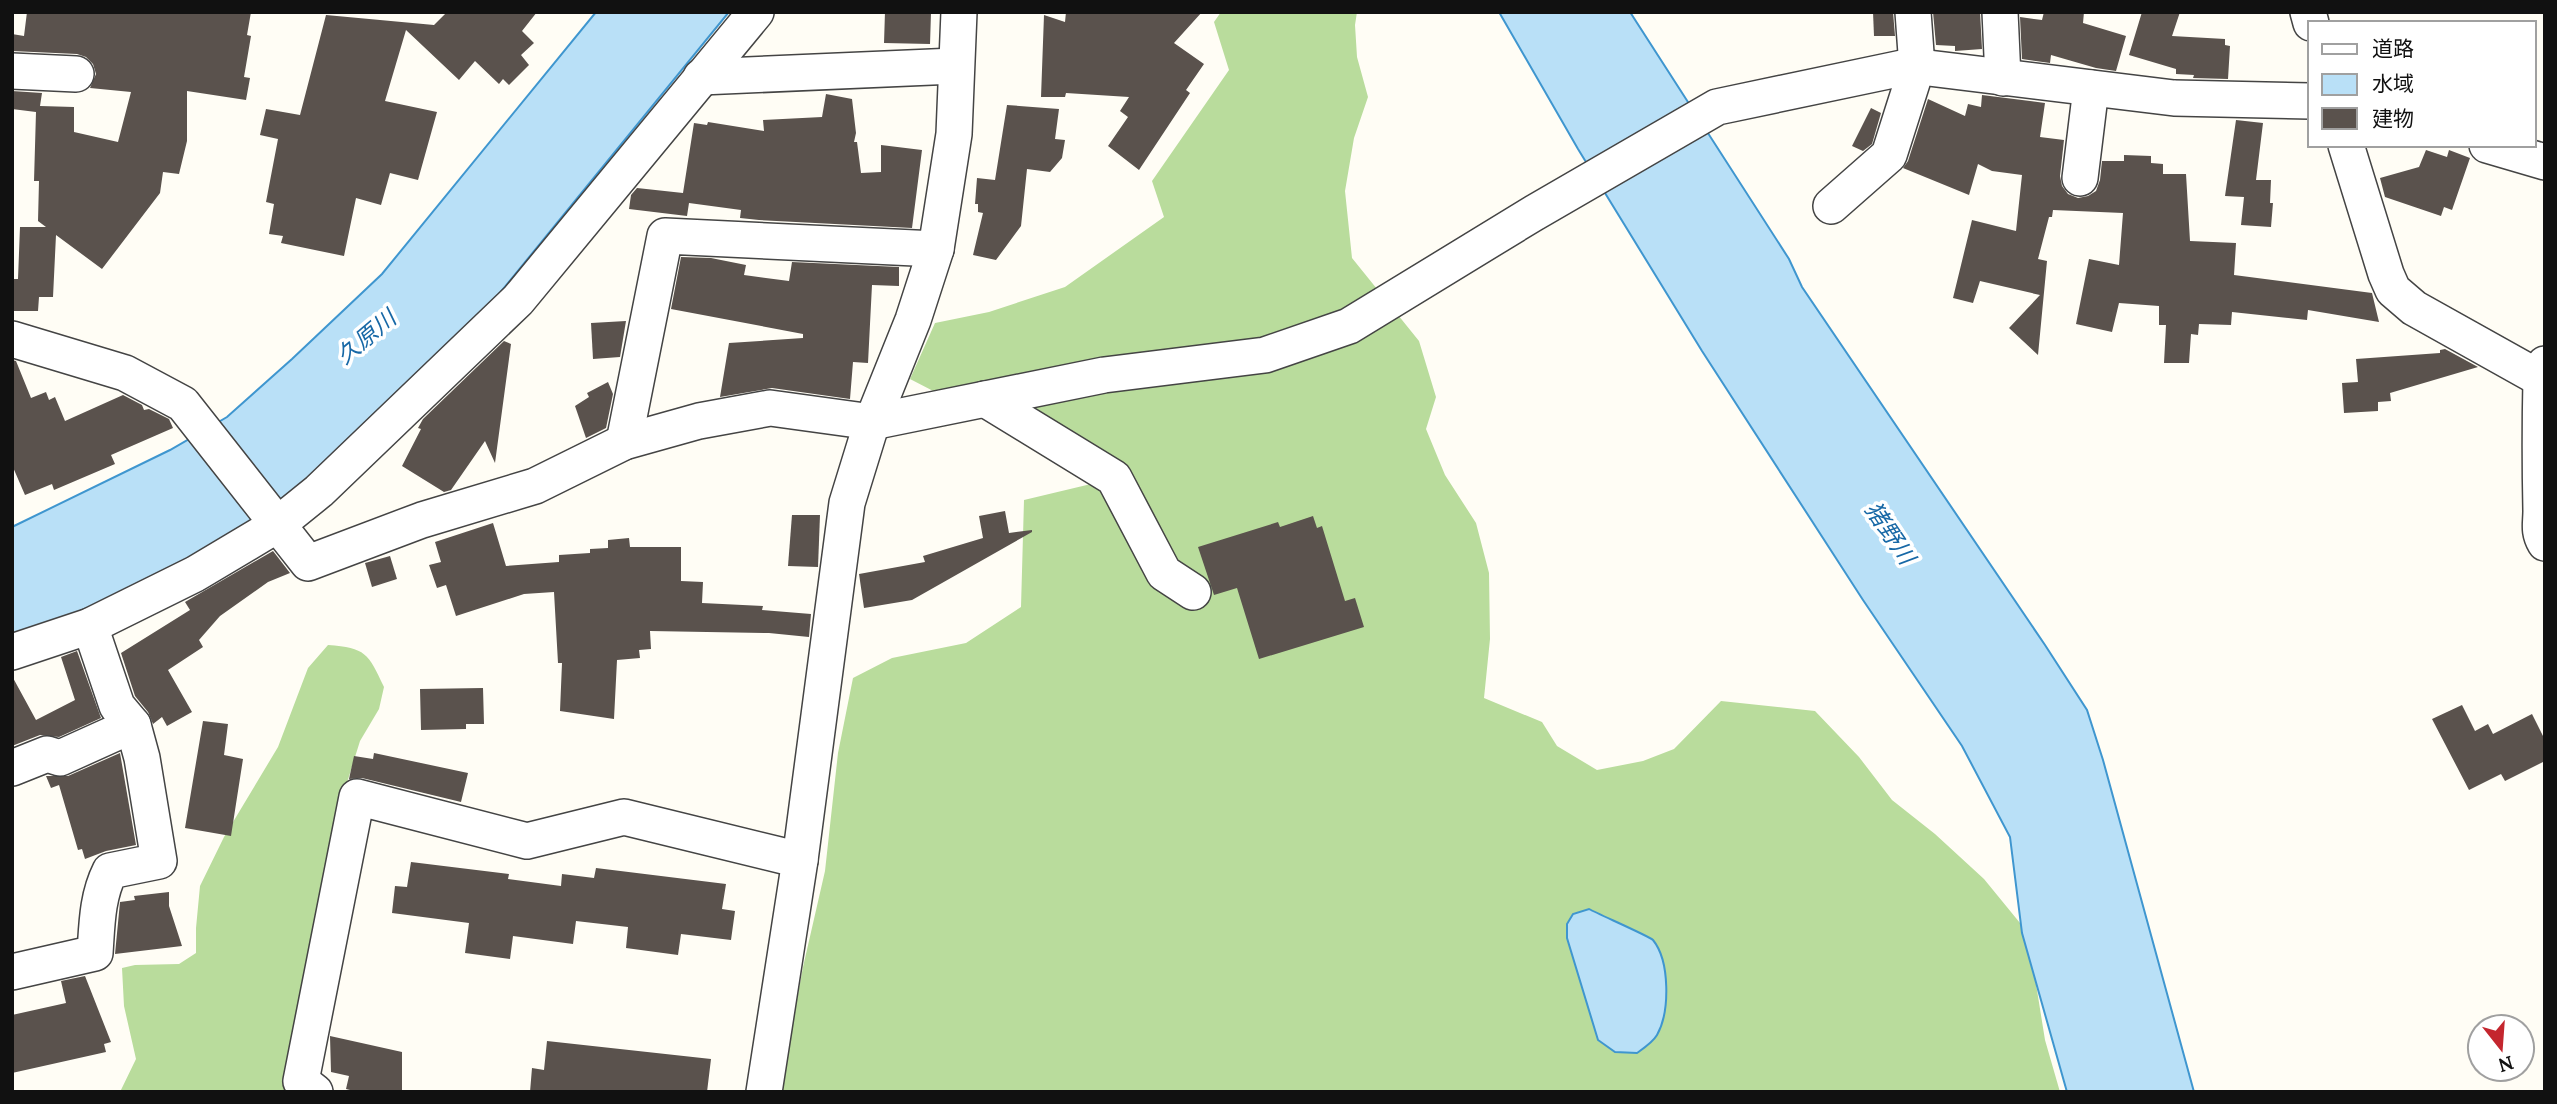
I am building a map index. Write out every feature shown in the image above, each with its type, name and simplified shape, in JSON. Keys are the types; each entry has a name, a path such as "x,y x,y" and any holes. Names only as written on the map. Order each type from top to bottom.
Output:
{"street":[{"path":"12,652 90,626 195,575 277,525 319,491 518,300 756,12"},
{"path":"764,1092 800,860 847,503 872,422 912,320 936,249 954,134 959,12"},
{"path":"1831,206 1889,155 1917,67 1913,12"},
{"path":"2000,12 2003,78"},
{"path":"701,77 955,66"},
{"path":"12,339 125,373 183,404 308,563 422,520 536,486 624,442 699,421 770,408 872,422 1104,375 1265,355 1349,326 1717,107 1917,67 2174,98 2308,101"},
{"path":"12,71 76,74"},
{"path":"2080,178 2091,88"},
{"path":"2347,147 2393,290 2414,308 2543,372 2539,477 2543,523"},
{"path":"2494,147 2545,162"},
{"path":"624,442 665,236 936,249"},
{"path":"985,399 1114,478 1164,573 1193,592"},
{"path":"12,972 95,953 98,909 103,885 110,871 159,861 142,758 132,725 117,706 90,626"},
{"path":"12,768 47,754 60,758 132,725"},
{"path":"315,1092 301,1081 357,797 527,841 624,817 800,860"}],"green space":[{"path":"1221,12 1357,12 1357,57 1368,97 1354,138 1345,191 1352,258 1419,341 1436,397 1426,429 1445,475 1476,523 1489,573 1490,639 1484,698 1542,722 1557,746 1597,770 1643,761 1674,749 1721,701 1815,711 1859,757 1892,800 1935,834 1984,879 2020,923 2036,984 2045,1040 2060,1092 780,1092 803,967 825,871 838,753 853,678 892,658 966,643 1021,607 1024,500 1091,484 999,425 910,379 935,323 989,312 1065,287 1164,217 1152,181 1229,70 1214,22"},
{"path":"328,645 351,648 364,654 384,687 379,709 360,741 331,834 295,1092 120,1092 136,1059 124,1006 122,968 179,964 196,953 200,886 224,837 278,747 308,668"}],"water":[{"name":"久原川","path":"596,12 729,12 464,337 302,494 183,571 12,639 12,527 170,450 227,417 382,274"},
{"name":"猪野川","path":"1499,12 1630,12 1789,259 1802,287 2087,710 2194,1092 2067,1092 2022,933 2010,837 1962,746 1863,600 1702,351 1578,149"},
{"path":"1589,909 1653,940 1663,960 1666,1000 1661,1025 1653,1040 1637,1053 1615,1052 1598,1040 1567,938 1567,924 1573,914"}],"building":[{"path":"27,12 251,12 247,35 251,36 244,77 250,78 246,100 187,91 187,141 179,174 163,172 160,193 102,269 56,235 53,297 39,297 38,311 12,311 12,279 18,279 20,227 46,227 38,221 39,181 34,181 36,112 12,109 12,91 42,93 40,106 74,107 74,132 118,142 131,92 90,88 96,74 93,64 86,57 77,54 12,51 12,34 24,36"},
{"path":"447,12 537,12 522,31 534,43 521,55 529,65 509,85 503,79 499,84 475,61 459,80 406,30 385,101 437,112 418,180 390,173 381,205 356,198 344,256 281,243 283,236 269,234 274,204 266,202 278,139 260,135 266,109 300,115 326,15 434,25"},
{"path":"885,12 931,12 930,44 884,43"},
{"path":"1066,12 1202,12 1174,43 1204,64 1186,90 1190,93 1139,170 1108,146 1128,117 1120,111 1129,97 1066,93 1065,97 1041,97 1044,15 1065,22"},
{"path":"1873,12 1893,12 1895,36 1874,36"},
{"path":"1933,12 1980,12 1982,49 1955,51 1955,46 1936,45"},
{"path":"2044,12 2084,12 2083,23 2126,36 2116,71 2051,55 2050,63 2022,59 2020,17 2042,20"},
{"path":"2142,12 2180,12 2172,36 2225,39 2225,45 2230,46 2228,79 2193,78 2194,75 2176,74 2176,69 2129,55"},
{"path":"826,94 852,99 856,133 854,142 857,142 861,173 881,172 881,145 922,150 912,228 740,218 741,210 689,203 687,216 629,209 631,195 637,188 683,193 694,123 707,125 708,122 764,131 763,120 822,117"},
{"path":"1982,95 2045,103 2040,137 2064,140 2060,176 2062,186 2068,194 2078,198 2096,191 2102,161 2124,161 2124,155 2151,156 2151,163 2163,164 2163,174 2186,174 2190,241 2236,243 2234,275 2372,293 2379,322 2308,310 2307,320 2232,312 2231,325 2199,324 2198,335 2191,334 2189,363 2164,363 2166,325 2159,325 2159,306 2119,303 2112,332 2076,324 2089,259 2119,265 2123,213 2053,210 2038,259 2047,261 2038,355 2009,328 2040,295 1980,281 1973,303 1953,298 1972,220 2016,231 2022,175 1992,171 1978,164 1969,195 1903,168 1908,161 1928,99 1965,116 1968,104 1981,107"},
{"path":"1007,105 1059,109 1055,139 1065,140 1062,158 1050,172 1027,169 1021,226 996,260 973,255 983,213 978,212 978,204 975,204 977,178 995,180"},
{"path":"1871,108 1881,113 1872,144 1863,151 1852,146"},
{"path":"2236,120 2263,123 2256,180 2271,180 2271,227 2241,225 2244,197 2225,196"},
{"path":"2426,150 2447,157 2449,150 2470,158 2452,210 2444,207 2441,216 2385,197 2380,178 2419,167"},
{"path":"681,257 711,258 746,265 744,275 789,281 792,262 899,267 899,286 872,285 868,363 853,362 850,399 772,388 720,397 729,343 803,338 803,334 671,309"},
{"path":"626,321 620,357 593,359 591,323"},
{"path":"504,341 511,344 495,463 485,441 451,490 444,492 402,466 421,429 418,428 423,419"},
{"path":"2445,349 2478,367 2390,393 2391,401 2378,402 2378,411 2344,413 2342,383 2358,382 2356,359 2440,353 2440,350"},
{"path":"12,360 16,361 31,398 46,392 49,400 55,397 65,421 123,395 142,405 144,410 149,409 169,419 173,428 111,455 115,464 54,490 52,484 25,495 12,465"},
{"path":"608,382 613,394 606,428 586,438 575,406 589,397 587,393"},
{"path":"1005,511 1009,533 1032,532 912,600 864,608 859,574 925,562 923,556 983,538 979,516"},
{"path":"792,515 820,515 818,567 788,566"},
{"path":"1313,516 1317,528 1322,526 1345,601 1355,598 1364,627 1259,659 1237,588 1214,595 1198,547 1278,522 1280,527"},
{"path":"493,523 506,566 559,562 559,555 590,553 590,549 608,548 608,540 629,538 630,547 681,547 681,581 703,582 702,603 763,606 762,610 811,614 809,637 769,633 650,631 651,649 639,650 640,658 617,660 614,719 560,711 562,663 558,663 554,592 524,594 456,616 446,585 437,588 429,565 441,562 435,542"},
{"path":"273,551 290,573 268,582 220,616 199,640 203,647 168,670 192,712 167,726 162,717 153,724 148,712 135,696 121,653 190,610 185,602"},
{"path":"390,556 397,579 372,587 365,563"},
{"path":"77,651 101,718 59,737 40,735 12,746 12,676 36,720 75,700 61,657"},
{"path":"483,688 484,724 466,724 466,729 421,730 420,689"},
{"path":"2462,705 2475,731 2488,724 2493,734 2532,714 2545,740 2545,761 2505,781 2501,774 2469,790 2432,719"},
{"path":"203,721 228,724 224,755 243,759 231,836 185,828"},
{"path":"120,753 136,845 106,851 85,859 82,849 78,850 59,785 51,788 46,776 68,776"},
{"path":"374,753 468,773 461,802 362,778 349,779 354,756 373,759"},
{"path":"411,862 509,874 508,879 561,886 562,874 594,878 596,868 726,884 722,909 735,911 731,940 681,934 678,955 626,948 628,927 576,921 573,944 513,936 510,959 465,953 469,923 392,913 395,886 407,887"},
{"path":"169,892 169,906 182,946 115,954 120,902 135,900 134,896"},
{"path":"85,976 111,1042 104,1044 106,1052 12,1073 12,1015 66,1003 61,981"},
{"path":"330,1036 402,1052 402,1092 358,1092 346,1089 349,1076 331,1072"},
{"path":"547,1041 711,1059 707,1092 530,1092 532,1068 544,1070"}]}
